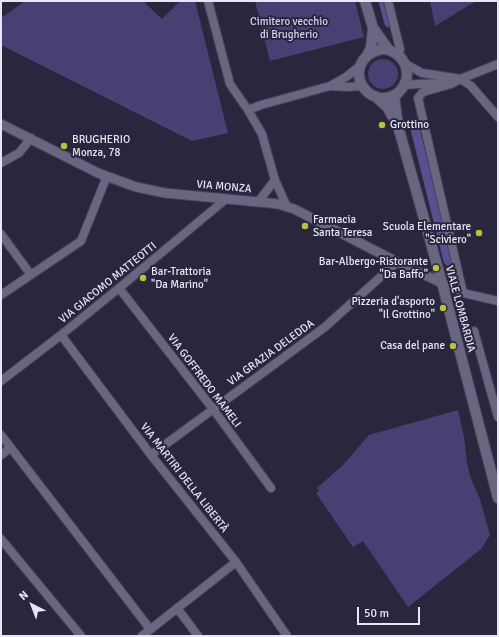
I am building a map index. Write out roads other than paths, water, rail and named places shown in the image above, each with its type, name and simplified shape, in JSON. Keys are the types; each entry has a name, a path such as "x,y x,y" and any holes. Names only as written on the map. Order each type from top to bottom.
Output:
{"main road":[{"path":"365,1 372,28 371,47 360,66 359,76 362,86 371,95 382,98 388,97 400,91 407,78 407,70 402,59 388,49 372,28"},
{"path":"367,56 381,49 388,49"},
{"name":"VIALE LOMBARDIA","path":"394,95 398,126 442,283 498,498"},
{"name":"VIALE LOMBARDIA","path":"376,97 387,107 398,126"}],"street":[{"path":"208,1 230,84 262,134 275,180 287,207"},
{"path":"388,1 402,59 422,73 461,79 471,86 498,117"},
{"path":"404,85 446,83 461,79 498,64"},
{"path":"248,110 330,86 346,77 360,66"},
{"name":"VIALE LOMBARDIA","path":"461,79 451,84 423,92 418,98 463,293"},
{"path":"330,86 362,86"},
{"name":"VIA MONZA","path":"1,124 98,173 136,187 155,192 178,195 278,204 301,212 397,262 442,283"},
{"path":"1,163 19,153 31,138"},
{"path":"1,295 81,241 107,176"},
{"path":"258,202 275,180"},
{"name":"VIA GIACOMO MATTEOTTI","path":"1,381 62,335 226,199"},
{"path":"1,234 31,275"},
{"name":"VIA GRAZIA DELEDDA","path":"151,455 326,327 397,262"},
{"path":"442,283 463,293 498,301"},
{"name":"VIA GOFFREDO MAMELI","path":"119,288 213,409 271,488"},
{"name":"VIALE LOMBARDIA","path":"474,331 498,417"},
{"name":"VIA MARTIRI DELLA LIBERTÀ","path":"62,335 151,455 236,562 287,636"},
{"path":"1,435 150,629"},
{"path":"1,455 10,448"},
{"path":"1,539 81,636"},
{"path":"142,636 236,562"},
{"path":"177,608 198,636"}],"waterway":[{"path":"383,1 389,23"},
{"path":"414,125 448,261"}],"place":[{"name":"Grottino","path":"382,125"},
{"name":"BRUGHERIO Monza, 78","path":"64,146"},
{"name":"Farmacia Santa Teresa","path":"305,226"},
{"name":"Scuola Elementare \"Sciviero\"","path":"479,233"},
{"name":"Bar-Albergo-Ristorante \"Da Baffo\"","path":"436,268"},
{"name":"Bar-Trattoria \"Da Marino\"","path":"143,278"},
{"name":"Pizzeria d'asporto \"Il Grottino\"","path":"443,308"},
{"name":"Casa del pane","path":"453,346"}],"park label":[{"name":"Cimitero vecchio di Brugherio","path":"289,28"}]}
